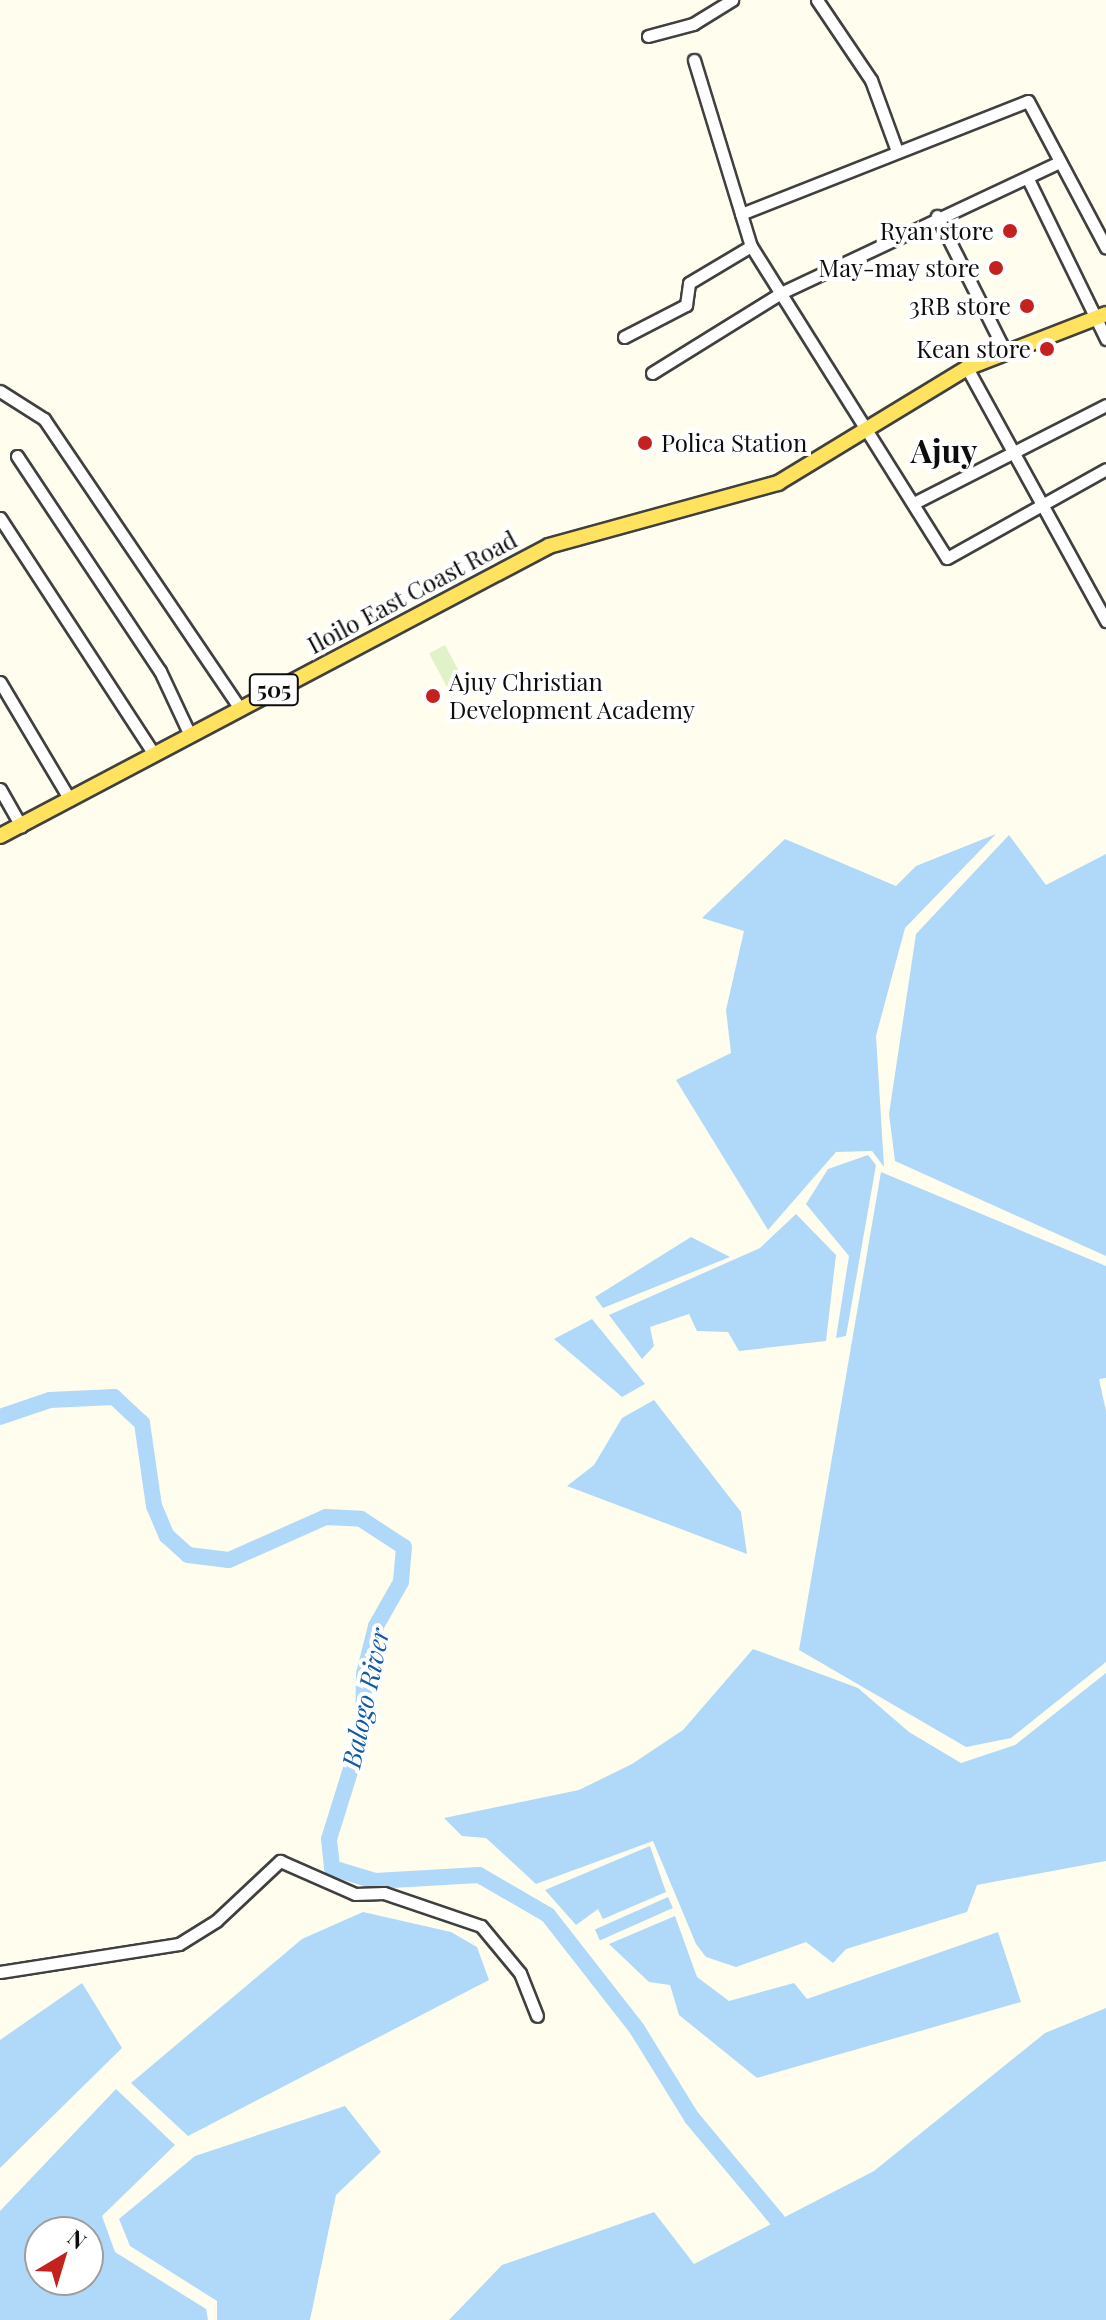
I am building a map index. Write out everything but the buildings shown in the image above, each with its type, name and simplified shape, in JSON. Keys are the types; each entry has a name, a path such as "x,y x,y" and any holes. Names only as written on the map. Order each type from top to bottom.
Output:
{"main road":[{"name":"505","path":"867,427 967,368 1101,315"},
{"name":"Iloilo East Coast Road","path":"0,836 189,733 549,546 778,483 867,427"}],"street":[{"path":"648,36 693,24 732,0"},
{"path":"817,0 871,80 897,151"},
{"path":"694,60 751,246 947,558 1106,469"},
{"path":"741,214 1028,101 1106,248"},
{"path":"652,373 781,293 937,216 1028,179 1060,162"},
{"path":"1028,179 1101,315 1106,339"},
{"path":"937,216 1006,353"},
{"path":"624,337 686,305 689,283 751,246"},
{"path":"967,368 1106,621"},
{"path":"0,391 44,419 240,708"},
{"path":"914,503 1014,457 1106,405"},
{"path":"17,456 160,671 189,733"},
{"path":"0,518 154,754"},
{"path":"0,682 70,800"},
{"path":"0,789 21,826"},
{"path":"0,1972 179,1944 216,1921 280,1861 355,1894 397,1897 481,1926 520,1973 537,2016"}],"green space":[{"path":"445,645 464,681 448,690 429,653"}],"water":[{"path":"996,834 905,928 876,1036 884,1167 872,1151 836,1152 768,1230 676,1080 731,1053 726,1010 744,931 702,918 785,839 896,886 916,866"},
{"path":"1009,835 1046,885 1106,854 1106,1256 895,1161 889,1114 916,934"},
{"path":"868,1155 876,1165 846,1336 836,1338 849,1256 806,1204 828,1169"},
{"path":"881,1172 1106,1266 1106,1378 1099,1379 1106,1411 1106,1662 1011,1738 966,1747 799,1650"},
{"path":"796,1214 836,1255 826,1341 739,1351 728,1332 697,1331 689,1314 650,1327 654,1346 642,1359 609,1315 760,1248"},
{"path":"691,1237 730,1257 603,1308 595,1297"},
{"path":"592,1319 645,1384 622,1397 554,1339"},
{"path":"654,1400 741,1512 747,1554 567,1486 594,1465 622,1418"},
{"path":"753,1649 858,1688 909,1732 961,1763 1015,1745 1106,1673 1106,1861 977,1885 967,1912 846,1949 833,1963 806,1942 736,1967 706,1957 696,1944 653,1841 536,1884 486,1838 462,1836 444,1818 579,1790 632,1764 683,1730"},
{"path":"650,1846 666,1892 603,1919 598,1909 576,1925 545,1890"},
{"path":"668,1897 673,1908 600,1941 595,1930"},
{"path":"363,1912 451,1932 477,1947 489,1980 188,2136 131,2083 302,1939"},
{"path":"675,1916 697,1977 729,2001 794,1983 807,1999 998,1932 1021,2002 757,2078 679,2015 670,1985 649,1982 609,1944"},
{"path":"82,1983 122,2048 0,2168 0,2040"},
{"path":"1106,2008 1106,2320 449,2320 502,2265 654,2212 694,2264 874,2171 1045,2033"},
{"path":"116,2089 175,2145 102,2216 24,2216 24,2296 104,2296 104,2222 115,2252 206,2309 208,2320 0,2320 0,2211"},
{"path":"345,2106 381,2152 336,2195 310,2320 217,2320 217,2301 130,2246 119,2219 195,2156"}],"waterway":[{"name":"Balogo River","path":"0,1417 50,1400 114,1397 142,1423 154,1506 167,1536 188,1555 229,1560 326,1517 361,1519 404,1547 401,1582 376,1626 364,1674 363,1730 329,1839 332,1868 375,1881 479,1875 548,1915 637,2029 692,2118 778,2221"}],"place":[{"name":"Ryan store","path":"1010,231"},
{"name":"May-may store","path":"996,268"},
{"name":"3RB store","path":"1027,306"},
{"name":"Kean store","path":"1047,349"},
{"name":"Polica Station","path":"645,443"},
{"name":"Ajuy Christian Development Academy","path":"433,696"}],"district":[{"name":"Ajuy","path":"944,450"}]}
